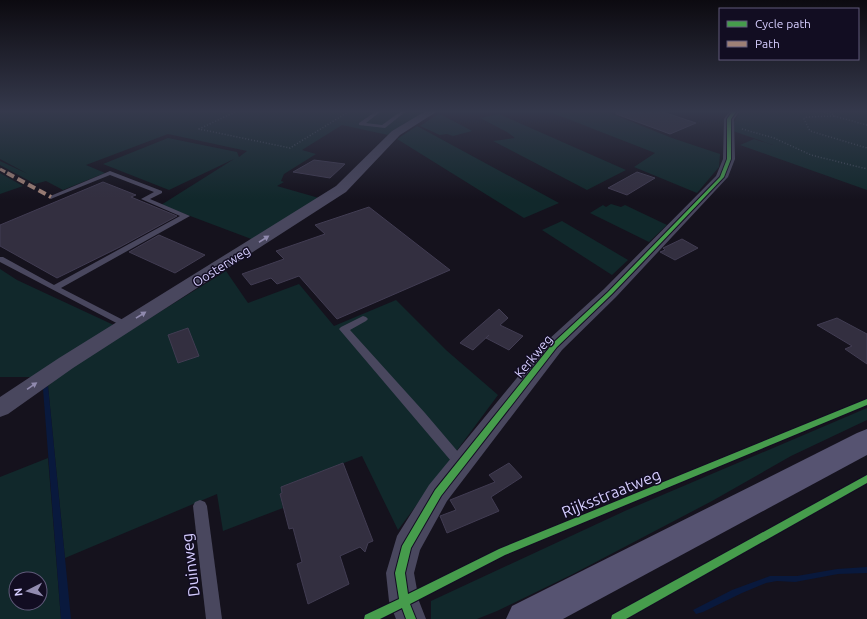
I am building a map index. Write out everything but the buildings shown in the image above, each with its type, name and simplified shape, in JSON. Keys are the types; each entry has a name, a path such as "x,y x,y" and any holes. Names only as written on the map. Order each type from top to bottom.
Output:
{"main road":[{"path":"525,619 867,441"}],"street":[{"name":"Oosterweg","path":"0,408 66,363 341,189 388,141"},
{"name":"Kerkweg","path":"411,619 404,601 400,573 407,546 438,493 556,345 610,293 722,177 729,159 730,141"}],"lane":[{"path":"51,197 110,173 160,192 144,199 186,216 54,288"},
{"path":"0,259 126,325"},
{"path":"364,319 344,329 422,416 461,464"},
{"name":"Duinweg","path":"200,506 214,619"}],"path":[{"path":"256,141 290,148 301,141"},
{"path":"777,141 810,155 867,169"},
{"path":"843,141 866,148"}],"green space":[{"path":"0,141 150,141 86,165 105,173 63,190 46,181 35,184 0,165 0,161 28,174 0,159"},
{"path":"161,141 182,141 237,152 239,157 247,151 200,141 317,141 302,150 316,154 284,174 281,181 284,182 277,186 319,198 254,240 161,205 234,159 169,190 103,164"},
{"path":"400,141 444,141 559,203 524,218"},
{"path":"493,141 560,141 626,170 587,190"},
{"path":"624,141 681,141 720,154 719,167 697,193 634,167 655,153"},
{"path":"750,141 760,141 773,145 761,141 867,141 867,190 740,145"},
{"path":"0,173 23,186 0,194"},
{"path":"611,204 621,207 625,205 667,225 649,242 590,213 603,205 606,207"},
{"path":"562,221 628,260 612,275 542,230"},
{"path":"0,269 17,280 118,327 33,377 0,377"},
{"path":"226,271 248,303 299,284 334,326 396,300 446,350 498,395 398,530 362,456 281,487 282,493 280,494 283,508 223,531 217,494 65,558 48,386 66,370"},
{"path":"867,408 867,420 791,456 712,501 573,574 497,611 477,619 431,619 431,601 627,510"},
{"path":"48,458 61,619 0,619 0,477"}],"water":[{"path":"48,386 71,619 61,619 43,389"},
{"path":"867,567 867,573 838,574 795,582 777,581 766,583 703,612 696,614 693,610 732,590 770,576 797,576 837,569"}],"marked path":[{"path":"0,169 51,197"}],"cycle path":[{"path":"411,619 404,601 400,573 407,546 438,493 555,345 610,293 722,177 729,159 729,141"},
{"name":"Rijksstraatweg","path":"369,619 502,552 867,402"},
{"path":"616,619 867,479"}]}
